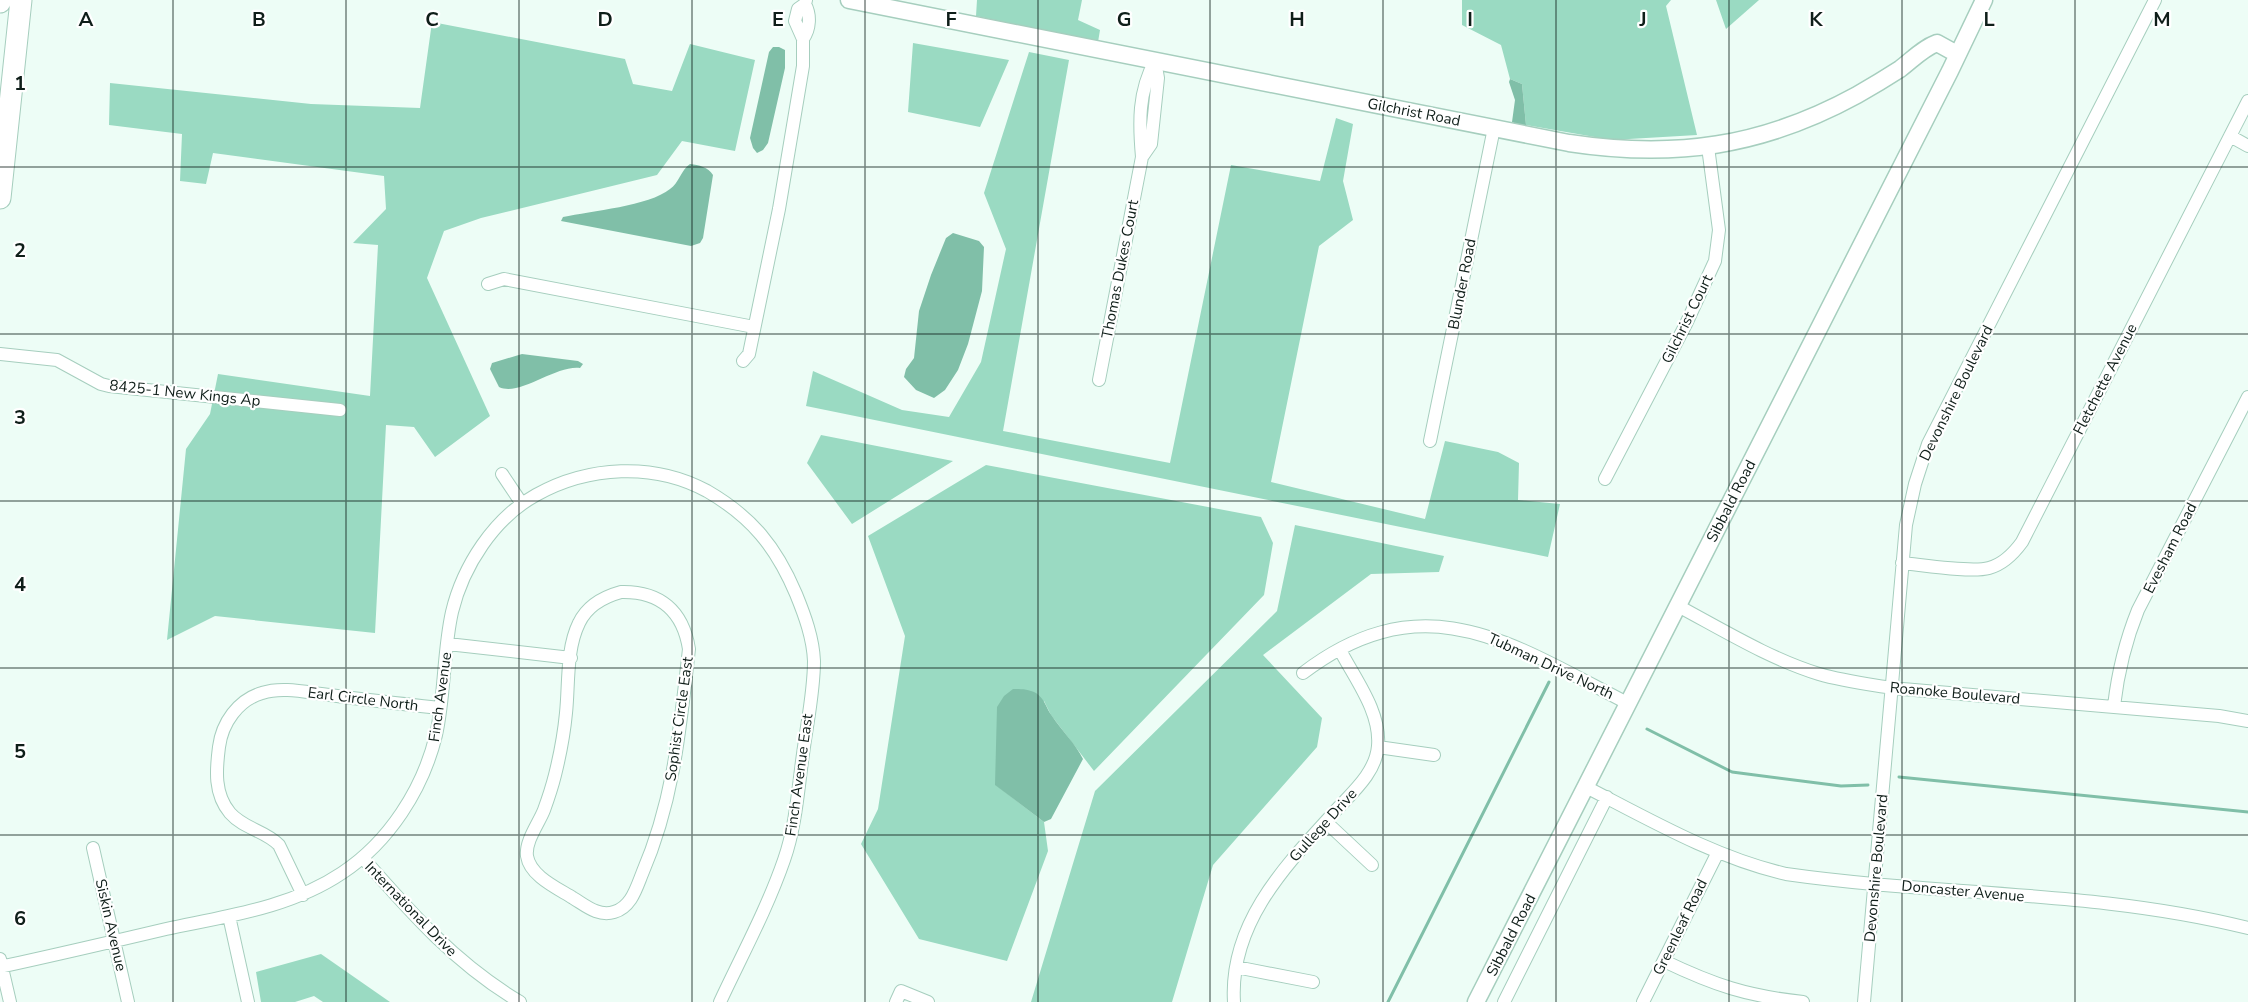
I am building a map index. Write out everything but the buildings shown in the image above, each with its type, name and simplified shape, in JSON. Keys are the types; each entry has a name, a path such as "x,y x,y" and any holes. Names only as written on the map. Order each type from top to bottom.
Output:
{"highway":[{"path":"0,198 21,0"}],"street":[{"name":"Gilchrist Road","path":"849,0 1608,149 1664,151 1708,147 1768,133 1827,111 1881,80 1930,45 1937,43 1958,54"},
{"name":"Sibbald Road","path":"1476,1002 1984,0"},
{"name":"Devonshire Boulevard","path":"1864,1002 1902,563 1908,514 1915,484 1928,444 2155,0"},
{"path":"743,361 749,354 784,176 803,66 803,39 795,21 798,9 806,2"},
{"name":"Thomas Dukes Court","path":"1099,380 1142,158 1151,144 1158,78 1155,61"},
{"name":"Fletchette Avenue","path":"1902,563 1975,569 1989,568 2013,554 2022,542 2248,101"},
{"name":"Blunder Road","path":"1431,441 1494,128"},
{"path":"2230,136 2248,146"},
{"name":"Gilchrist Court","path":"1605,479 1686,324 1715,261 1719,230 1708,147"},
{"path":"488,284 504,279 754,327"},
{"name":"8425-1 New Kings Ap","path":"0,354 57,360 109,386 340,410"},
{"name":"Evesham Road","path":"2114,706 2118,668 2125,641 2138,610 2248,397"},
{"name":"Finch Avenue","path":"1,964 281,904 325,884 363,858 399,817 423,775 437,731 451,615 457,593 467,572 486,540 512,512 552,487 587,475 626,471 667,476 702,489 741,513 775,551 788,574"},
{"path":"502,474 522,504"},
{"name":"Finch Avenue East","path":"720,1002 778,878 793,826 814,661 806,620 788,574"},
{"name":"Sophist Circle East","path":"633,592 647,594 659,600 681,621 686,632 689,649 676,760 669,794 651,854 631,899 625,907 615,912 599,912 563,892 537,873 527,856 527,848 544,810 555,776 561,748 571,658 579,622 587,611 608,596 633,592"},
{"name":"Roanoke Boulevard","path":"1678,606 1787,662 1819,674 1856,683 2218,716 2248,721"},
{"name":"Tubman Drive North","path":"1303,673 1324,657 1365,638 1390,630 1430,626 1468,630 1518,647 1629,704"},
{"path":"448,644 571,658"},
{"name":"Gullege Drive","path":"1234,1002 1236,967 1242,943 1258,904 1286,866 1369,773 1375,761 1378,732 1373,713 1340,650"},
{"name":"Earl Circle North","path":"303,895 274,839 241,823 230,813 222,799 217,783 217,767 220,736 227,721 248,699 261,693 286,690 440,708"},
{"path":"1378,747 1434,755"},
{"name":"Doncaster Avenue","path":"1586,787 1718,852 1744,863 1786,874 2132,906 2192,915 2248,928"},
{"path":"1504,1002 1607,797"},
{"path":"1326,822 1372,865"},
{"name":"Siskin Avenue","path":"93,848 128,1002"},
{"name":"Greenleaf Road","path":"1643,1002 1718,852"},
{"name":"International Drive","path":"363,858 430,933 458,959 519,1002"},
{"path":"229,916 248,1002"},
{"path":"1664,961 1728,989 1758,997 1803,1002"},
{"path":"1,964 10,1002"},
{"path":"1236,967 1313,982"},
{"path":"896,1002 901,991 924,1001"}],"shaded area":[{"path":"977,0 1082,0 1078,20 1100,30 1098,42 976,16"},
{"path":"1462,0 1671,0 1666,6 1697,135 1612,140 1526,125 1522,84 1510,79 1501,45 1462,25"},
{"path":"1716,0 1759,0 1726,29"},
{"path":"432,22 625,59 633,84 672,91 690,44 755,60 735,151 682,141 657,175 481,218 444,231 427,278 490,416 435,457 414,427 386,425 375,633 215,616 167,640 186,449 210,414 218,374 370,396 378,245 353,243 386,209 384,176 213,153 206,184 180,181 182,134 109,125 110,83 311,104 420,108"},
{"path":"913,43 1009,60 980,127 908,112"},
{"path":"773,47 785,50 785,68 768,143 763,150 757,153 750,138 769,52"},
{"path":"1029,52 1069,60 1003,431 1170,463 1231,165 1320,181 1336,118 1353,124 1343,181 1353,220 1319,246 1271,482 1425,519 1445,441 1498,452 1519,463 1518,500 1560,504 1548,557 806,406 813,371 902,410 949,417 981,362 1006,249 984,193"},
{"path":"1510,79 1522,84 1526,125 1521,126 1512,122 1515,100"},
{"path":"690,164 703,167 713,175 703,238 700,243 691,246 561,221 563,217 634,204 661,195 673,186"},
{"path":"953,233 979,241 984,247 982,291 968,344 958,370 945,390 934,398 916,390 904,377 906,369 914,358 919,311 931,275 946,238"},
{"path":"522,354 578,361 583,364 580,368 560,371 517,388 499,387 490,369 492,363"},
{"path":"821,435 953,461 852,524 807,463"},
{"path":"986,465 1261,517 1273,543 1264,595 1094,771 1051,715 1044,701 996,785 1044,822 1048,851 1007,961 919,939 861,844 878,809 905,636 868,536"},
{"path":"1295,525 1444,556 1439,572 1371,574 1263,655 1322,718 1317,747 1213,865 1172,1002 1031,1002 1095,791 1277,611"},
{"path":"1013,689 1028,690 1039,695 1083,759 1051,819 1044,822 995,785 997,707 1004,696"},
{"path":"321,954 390,1002 323,1002 314,996 295,1002 261,1002 256,972"}],"waterway":[{"path":"1388,1002 1549,682"},
{"path":"1647,729 1732,772 1841,786 1868,785"},
{"path":"1899,777 2248,812"}]}
